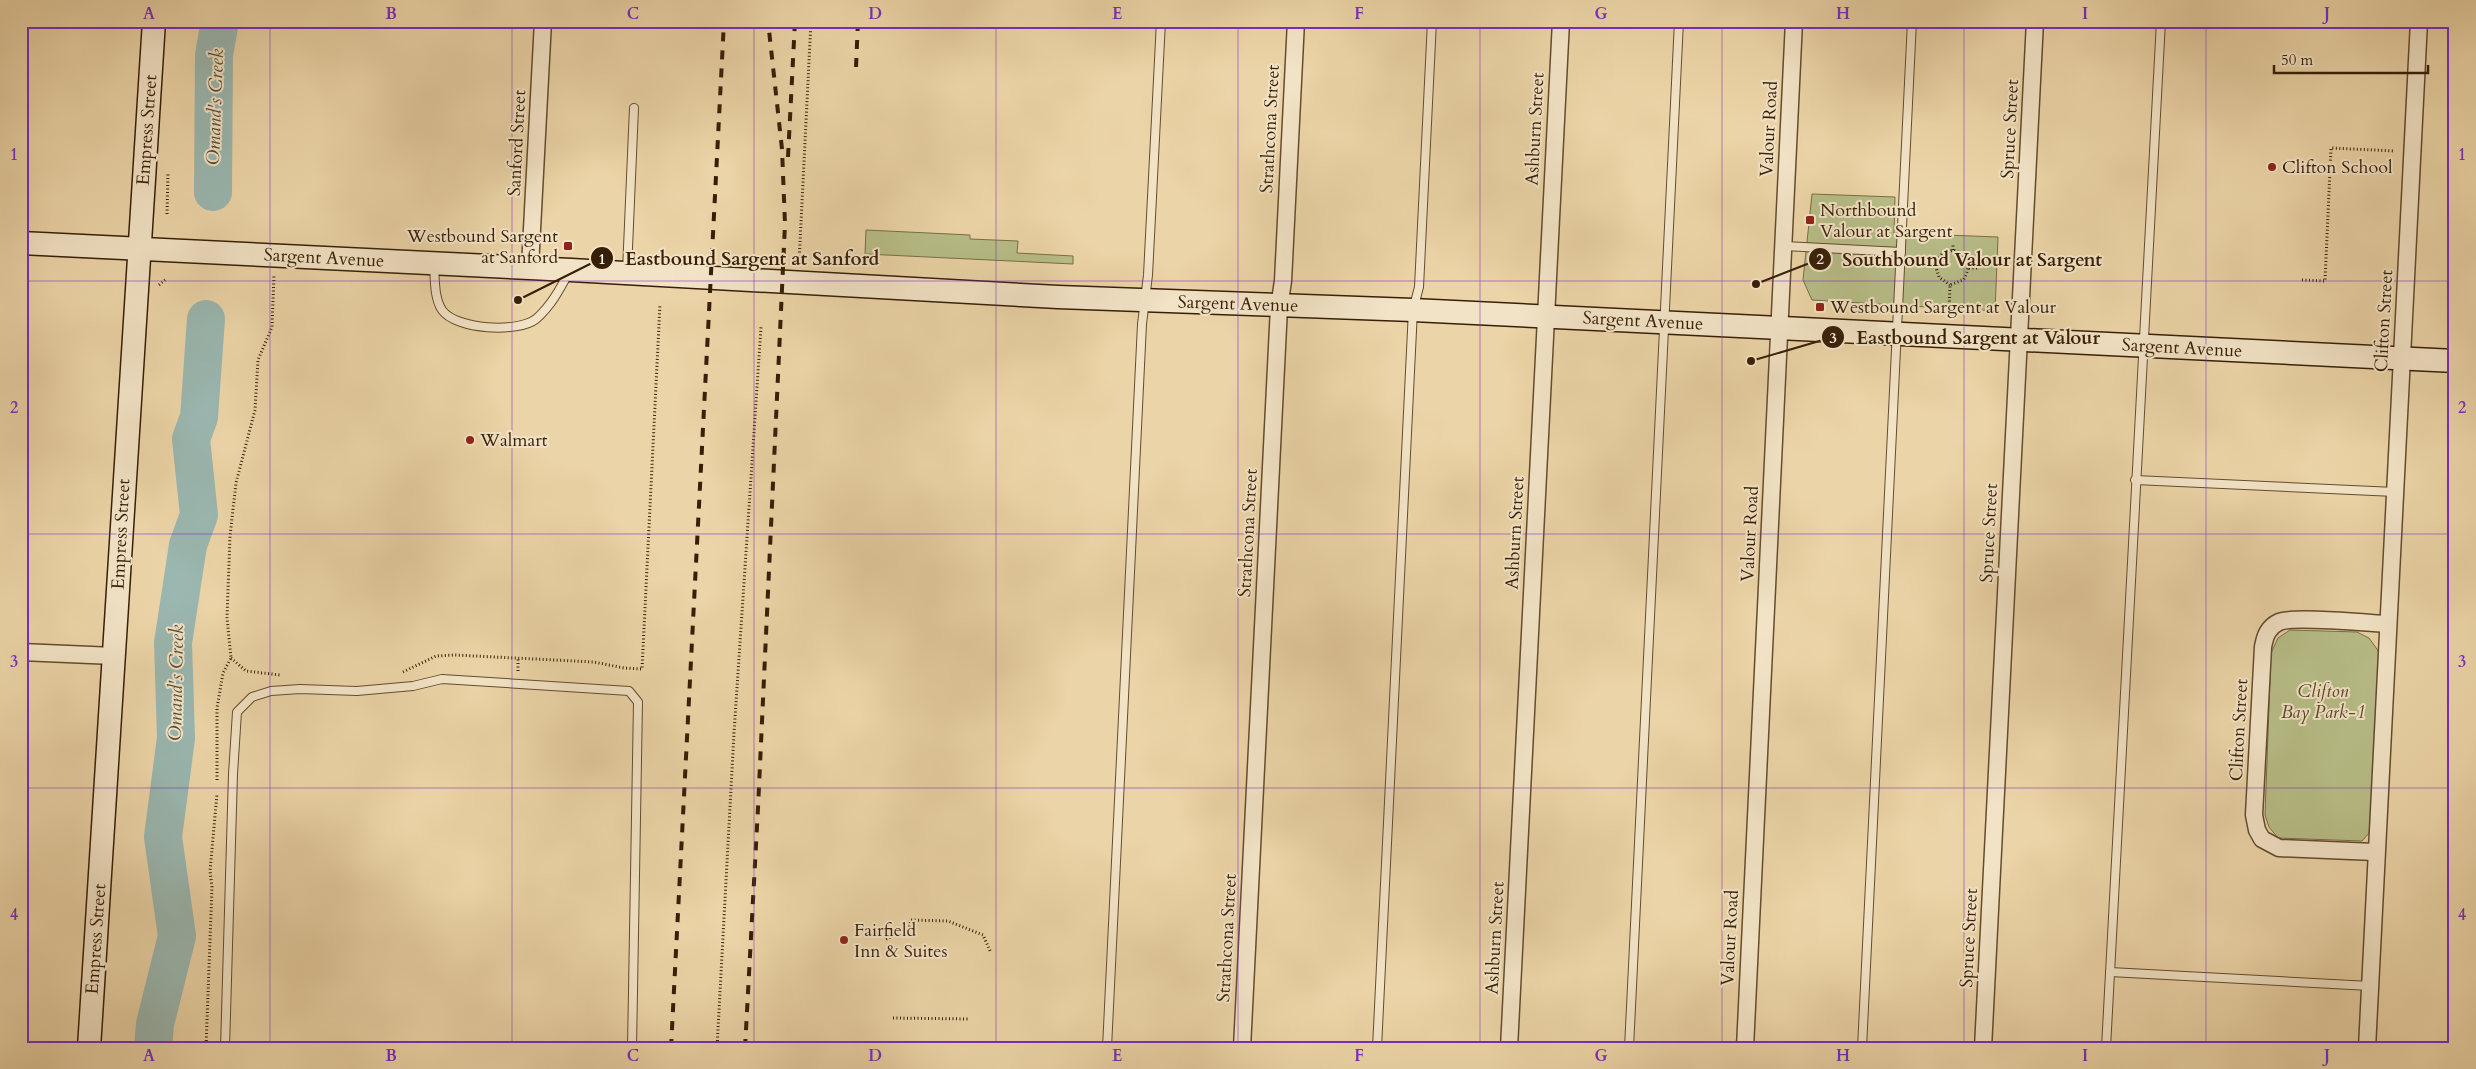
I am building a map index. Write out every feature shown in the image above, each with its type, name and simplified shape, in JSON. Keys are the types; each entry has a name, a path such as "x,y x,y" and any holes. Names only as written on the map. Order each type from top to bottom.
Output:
{"main road":[{"name":"Empress Street","path":"89,1048 138,249 154,21"},
{"name":"Sargent Avenue","path":"21,243 1144,301 1546,316 2455,361"}],"street":[{"name":"Sanford Street","path":"530,268 543,21"},
{"name":"Strathcona Street","path":"1242,1048 1279,306 1283,281 1296,21"},
{"name":"Ashburn Street","path":"1509,1048 1561,21"},
{"name":"Valour Road","path":"1745,1048 1794,21"},
{"name":"Spruce Street","path":"1983,1048 2035,21"},
{"name":"Clifton Street","path":"2367,1048 2375,852 2419,21"},
{"name":"Clifton Street","path":"2375,852 2279,848 2262,839 2257,830 2254,815 2263,647 2270,627 2289,620 2388,624"},
{"path":"21,652 114,656"}],"lane":[{"path":"1107,1048 1144,301 1148,275 1161,21"},
{"path":"1376,1048 1414,310 1419,287 1432,21"},
{"path":"1629,1048 1679,21"},
{"path":"1862,1048 1912,21"},
{"path":"2106,1048 2142,346 2161,21"},
{"path":"627,273 634,108"},
{"path":"1784,246 1901,252"},
{"path":"434,263 436,292 443,311 462,324 510,328 535,320 556,298 570,270"},
{"path":"2135,480 2395,492"},
{"path":"225,1048 237,712 252,696 271,691 300,689 358,691 413,686 442,679 629,691 638,702 632,1048"},
{"path":"2110,972 2370,986"}],"path":[{"path":"798,282 811,21"},
{"path":"2302,280 2325,281 2331,148 2412,152"},
{"path":"1953,244 1953,250"},
{"path":"1953,250 1964,255 1968,261 1969,268 1963,280 1950,285 1939,277 1935,266 1937,259 1942,254 1953,250"},
{"path":"206,1048 212,886 210,872 217,794 218,708 224,673 231,658 227,618 236,483 255,410 258,360 272,327 275,256"},
{"path":"1925,266 1935,266"},
{"path":"1969,268 1977,268"},
{"path":"1949,312 1950,285"},
{"path":"624,668 642,669 660,304"},
{"path":"717,1048 734,733 761,327"},
{"path":"231,658 246,671"},
{"path":"886,939 909,930 911,920 948,921 983,935 991,953"},
{"path":"894,1018 969,1019"}],"green space":[{"path":"1812,194 1895,197 1894,233 1998,237 1995,311 1812,300 1803,280"},
{"path":"866,230 970,235 970,239 1018,241 1017,253 1073,256 1073,264 865,254"},
{"name":"Clifton Bay Park-1","path":"2290,630 2357,632 2369,638 2379,652 2371,818 2369,833 2362,841 2278,838 2269,827 2265,815 2271,653 2278,638"}],"waterway":[{"name":"Omand's Creek","path":"213,192 214,55 220,21"},
{"name":"Omand's Creek","path":"153,1048 155,1024 177,936 163,837 176,738 173,643 188,545 199,515 191,439 199,417 206,319"}],"railway":[{"path":"671,1048 724,21"},
{"path":"745,1048 785,224 782,149 768,21"},
{"path":"788,157 795,21"},
{"path":"856,67 858,21"}],"place":[{"name":"Clifton School","path":"2272,167"},
{"name":"Northbound Valour at Sargent","path":"1810,220"},
{"name":"Westbound Sargent at Sanford","path":"568,246"},
{"name":"Southbound Valour at Sargent","path":"1756,284"},
{"name":"Eastbound Sargent at Sanford","path":"518,300"},
{"name":"Westbound Sargent at Valour","path":"1820,307"},
{"name":"Eastbound Sargent at Valour","path":"1751,361"},
{"name":"Walmart","path":"470,440"},
{"name":"Fairfield Inn & Suites","path":"844,940"}]}
